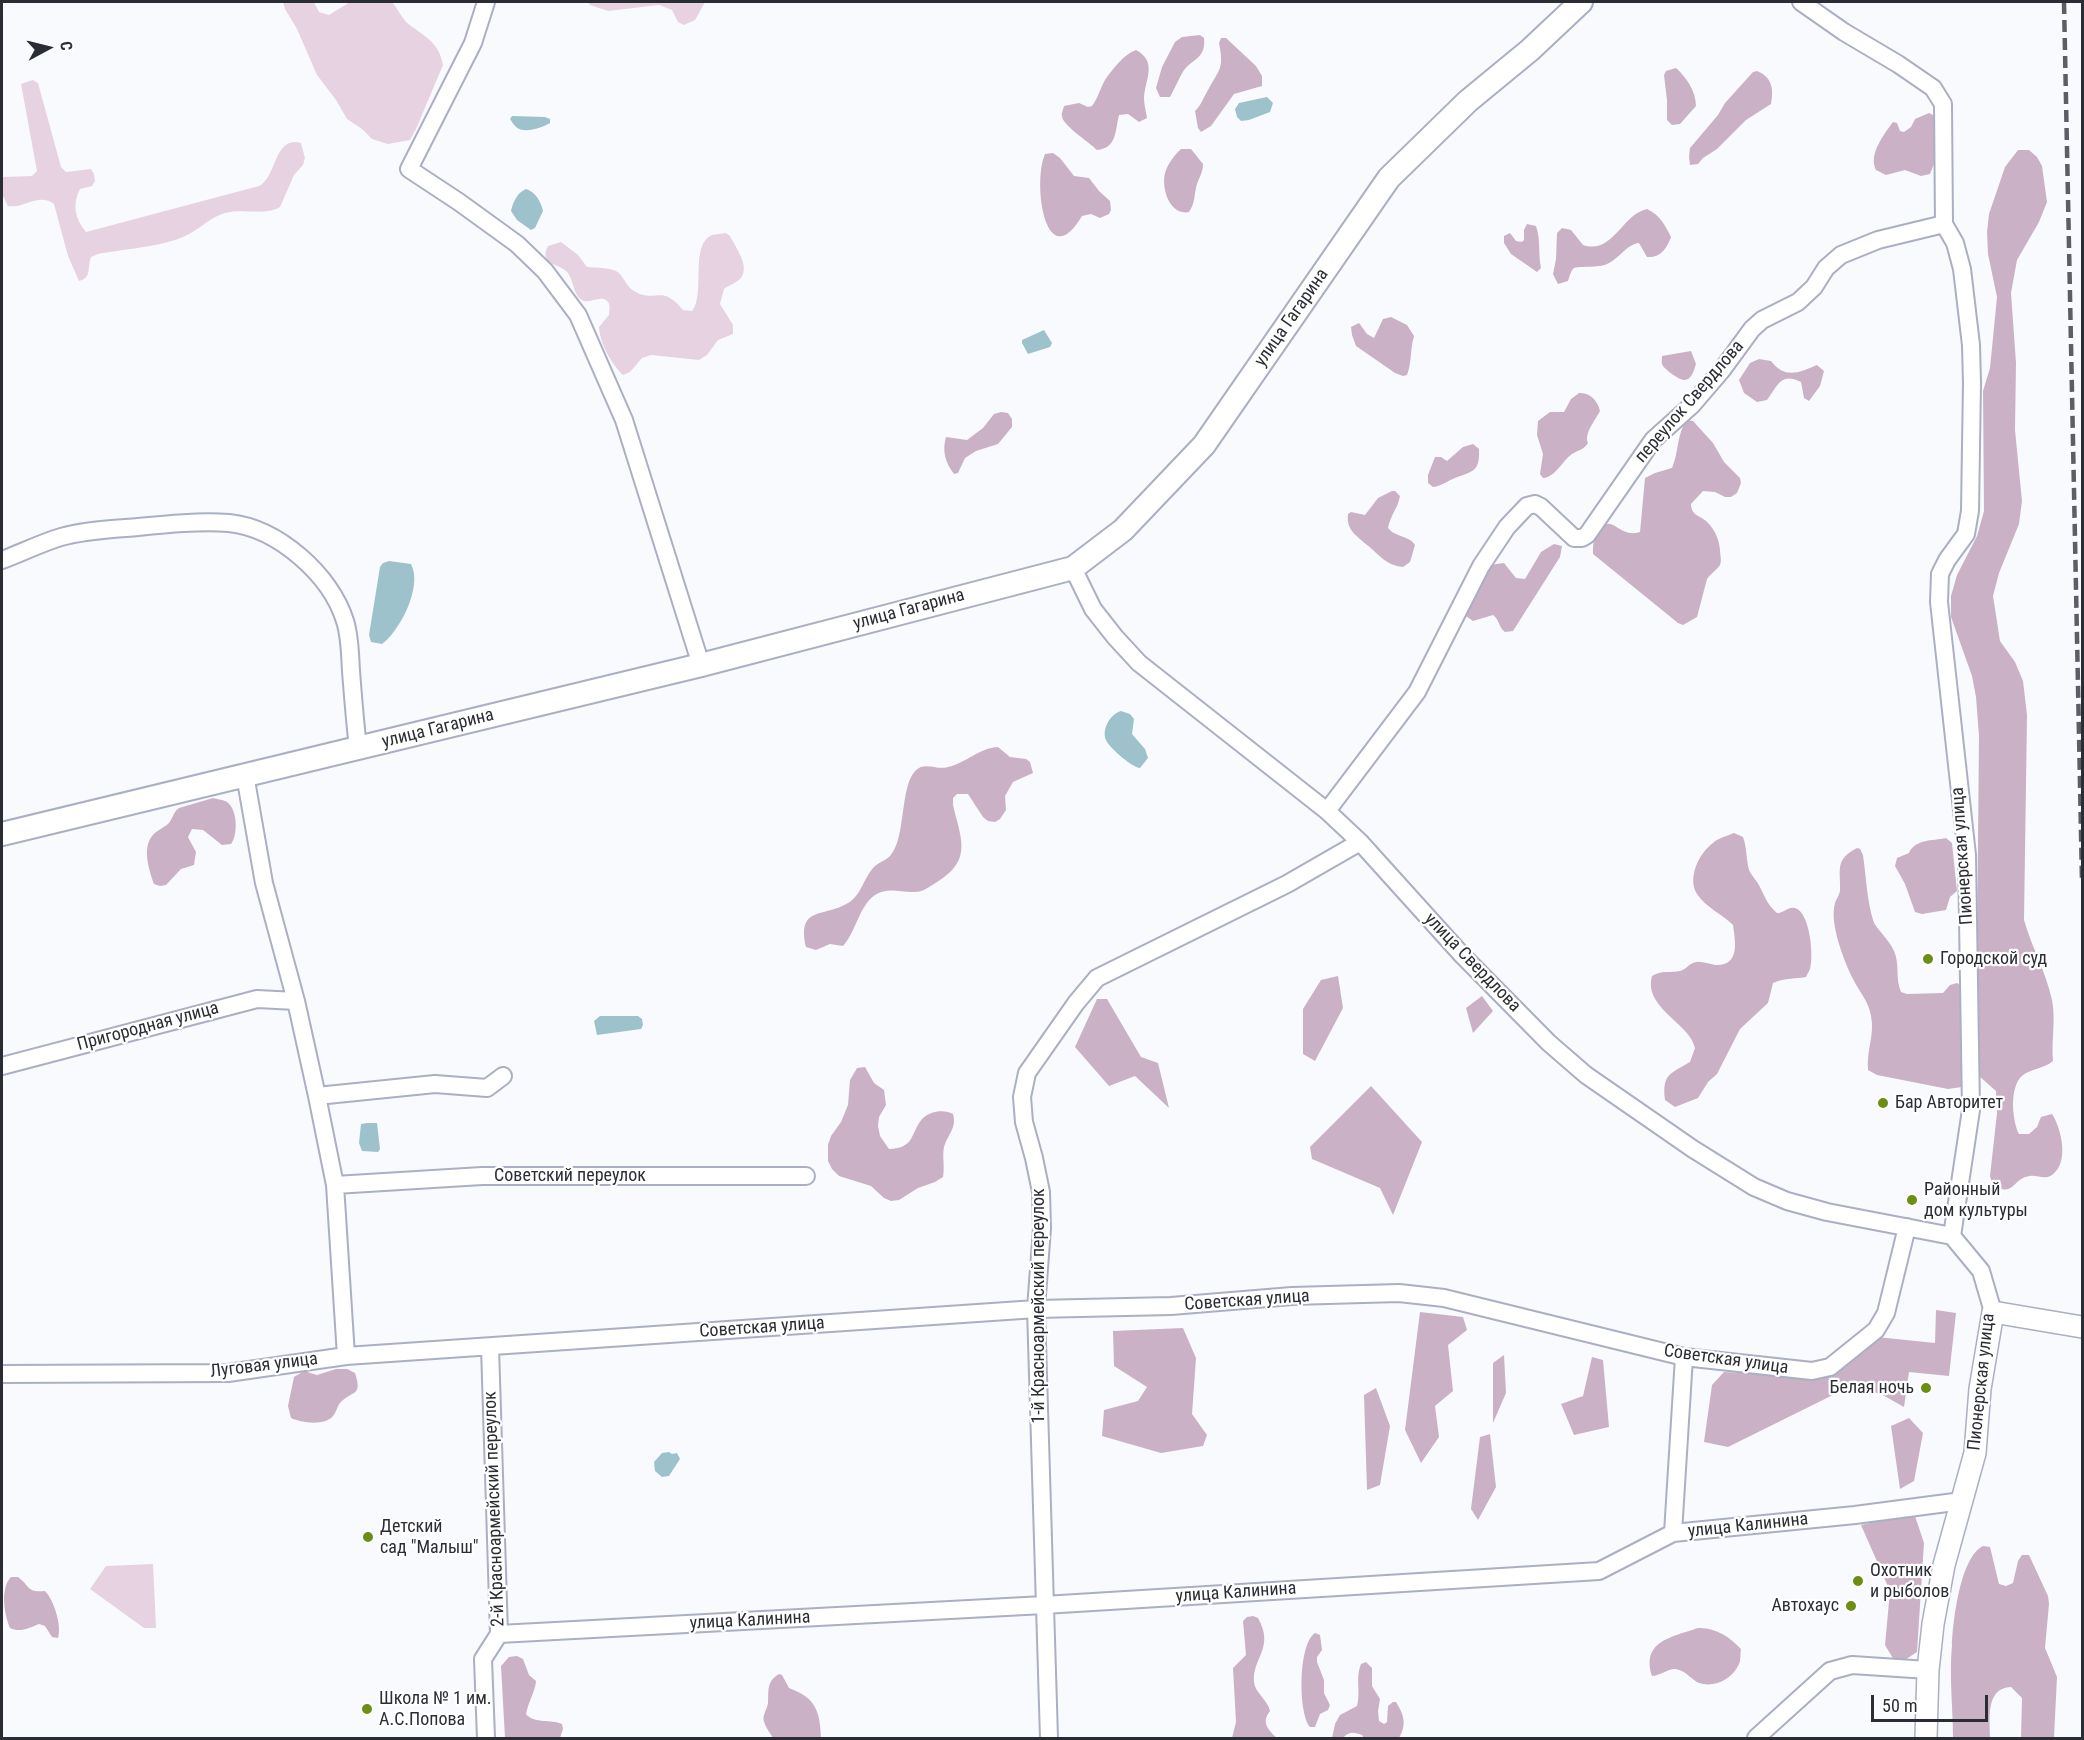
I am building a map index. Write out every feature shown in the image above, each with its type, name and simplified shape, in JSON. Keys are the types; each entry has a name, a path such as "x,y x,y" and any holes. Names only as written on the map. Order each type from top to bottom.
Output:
{"main road":[{"name":"улица Гагарина","path":"2,834 701,665 1073,568 1123,530 1204,445 1389,178 1468,101 1530,50 1581,2"}],"street":[{"path":"486,2 473,43 409,169 518,244 545,271 579,315 624,420 701,665"},
{"path":"1801,2 1933,88 1943,104 1944,224"},
{"name":"Пионерская улица","path":"1926,1738 1928,1670 1933,1624 1944,1565 1975,1453 1980,1389 1993,1312 1981,1271 1952,1236 1971,1110 1966,855 1939,602 1940,574 1966,534 1970,511 1972,383 1971,345 1962,269 1955,243 1944,224"},
{"name":"переулок Свердлова","path":"1327,812 1417,692 1481,566 1507,527 1527,506 1535,504 1542,507 1574,538 1587,535 1653,440 1692,405 1722,370 1752,328 1762,320 1798,302 1814,287 1826,268 1842,255 1878,240 1944,224"},
{"path":"2,560 62,537 99,530 170,524 230,523 251,528 276,540 303,559 321,577 333,592 345,622 357,748"},
{"name":"улица Свердлова","path":"1073,568 1093,609 1114,637 1139,663 1327,812 1360,842 1462,955 1549,1043 1586,1076 1693,1149 1754,1187 1827,1212 1952,1236"},
{"path":"245,775 264,883 296,1001 334,1185 345,1356"},
{"name":"1-й Красноармейский переулок","path":"1049,1738 1036,1309 1042,1228 1041,1192 1035,1158 1024,1122 1022,1097 1028,1073 1076,1003 1097,978 1287,884 1360,842"},
{"name":"Пригородная улица","path":"2,1065 257,999 296,1001"},
{"path":"317,1096 435,1084 488,1088 503,1076"},
{"name":"Советский переулок","path":"334,1185 482,1176 806,1176"},
{"name":"Советская улица","path":"490,1347 1036,1309 1171,1306 1293,1296 1399,1293 1444,1298 1684,1357 1812,1371 1830,1367 1876,1330 1886,1313 1907,1227"},
{"path":"1993,1312 2082,1327"},
{"name":"Луговая улица","path":"2,1374 228,1373 345,1356 490,1347"},
{"name":"2-й Красноармейский переулок","path":"486,1738 483,1659 499,1635 490,1347"},
{"path":"1674,1533 1684,1357"},
{"name":"улица Калинина","path":"499,1635 1044,1605 1599,1570 1674,1533 1855,1515 1962,1501"},
{"path":"1756,1738 1830,1671 1852,1665 1928,1670"}],"shaded area":[{"path":"283,2 314,2 319,12 329,15 350,2 392,2 406,22 434,45 443,65 410,140 388,144 372,139 347,119 317,75"},
{"path":"588,2 705,2 695,20 684,25 678,22 672,10 659,5 608,11 590,5"},
{"path":"1200,35 1204,38 1201,54 1184,70 1170,97 1160,97 1156,88 1162,67 1175,42 1182,37"},
{"path":"1221,38 1226,38 1256,66 1262,76 1262,86 1234,94 1211,126 1201,132 1195,111 1220,68 1219,43"},
{"path":"1136,50 1147,60 1149,71 1144,98 1147,118 1139,122 1128,114 1119,115 1112,142 1104,149 1097,150 1063,120 1064,106 1079,103 1088,107 1092,106 1111,72 1123,59"},
{"path":"1676,68 1690,85 1696,106 1680,124 1672,125 1667,120 1664,75 1666,71"},
{"path":"1757,71 1771,84 1771,104 1746,120 1698,164 1690,165 1690,148 1718,115 1725,103 1753,72"},
{"path":"33,80 38,83 61,167 66,172 91,169 94,174 95,181 92,186 80,189 75,206 79,222 86,232 259,186 265,181 281,151 292,142 301,143 305,158 303,165 294,175 280,207 261,212 225,213 214,217 176,240 98,254 91,257 86,278 79,281 68,256 54,204 37,200 8,206 2,194 2,177 32,176 37,171 21,84"},
{"path":"1929,113 1935,119 1936,159 1930,174 1921,176 1905,170 1886,175 1876,170 1875,151 1893,122 1897,123 1900,131 1904,132 1911,127 1915,119"},
{"path":"1181,149 1191,149 1203,164 1189,212 1182,212 1172,206 1164,186 1166,170"},
{"path":"2018,150 2029,150 2037,157 2042,166 2047,202 2039,222 2017,260 2011,293 2016,363 2015,430 2022,501 2019,524 1999,573 1993,596 2000,641 2015,662 2023,681 2027,715 2024,920 2049,990 2054,1023 2053,1061 2026,1073 2019,1080 2015,1087 2013,1112 2019,1134 2029,1134 2037,1127 2041,1117 2052,1114 2061,1136 2062,1154 2058,1169 2052,1175 2024,1177 2010,1188 2000,1189 1993,1186 1990,1176 1997,1113 1996,1091 1979,1076 1976,1053 1979,736 1976,697 1972,676 1951,617 1951,596 1957,575 1977,536 1984,511 1983,391 1990,368 1997,297 1988,254 1987,232 1989,214 2005,167"},
{"path":"1053,153 1074,176 1089,178 1110,201 1111,210 1109,214 1100,218 1091,214 1082,216 1070,232 1059,236 1051,231 1045,219 1040,185 1045,154"},
{"path":"1647,209 1659,217 1671,237 1663,252 1647,257 1639,243 1635,244 1607,264 1574,268 1568,281 1558,284 1553,274 1557,233 1562,228 1571,230 1583,245 1593,247 1610,239 1638,212"},
{"path":"1527,224 1536,226 1538,231 1541,268 1537,272 1511,254 1504,243 1504,236 1510,233 1516,241 1522,242"},
{"path":"726,233 738,251 744,268 741,278 724,289 720,304 733,325 733,334 718,340 707,355 699,360 651,355 642,358 630,372 623,375 614,365 601,340 599,327 609,315 608,302 605,299 584,301 580,299 567,272 551,263 546,257 548,246 561,242 578,255 587,267 616,271 634,291 648,296 669,297 683,310 692,311 698,293 701,249 705,240 712,235"},
{"path":"1391,317 1407,325 1414,336 1409,370 1407,375 1403,376 1356,346 1352,335 1351,327 1359,323 1367,334 1374,338 1383,319"},
{"path":"1691,351 1696,364 1687,379 1677,377 1662,365 1662,356"},
{"path":"1759,359 1771,361 1781,370 1792,373 1817,365 1824,371 1820,386 1809,401 1804,398 1801,382 1789,378 1784,379 1767,400 1757,402 1744,393 1739,380 1750,363"},
{"path":"1579,393 1593,398 1600,411 1589,431 1588,443 1583,449 1568,457 1552,475 1543,478 1540,474 1543,454 1537,435 1538,421 1550,412 1564,412 1571,399"},
{"path":"1008,413 1012,419 1012,427 998,444 976,451 965,458 958,473 954,474 945,456 946,437 967,440 983,428 994,414"},
{"path":"1686,420 1693,421 1713,443 1724,462 1740,478 1741,483 1737,493 1731,497 1703,491 1691,504 1695,514 1706,521 1715,533 1719,543 1721,561 1719,567 1707,579 1697,617 1683,625 1593,554 1593,551 1597,534 1608,524 1626,532 1640,532 1645,478 1672,468"},
{"path":"1473,444 1479,449 1477,466 1474,469 1442,485 1433,487 1428,483 1428,475 1435,457 1441,457 1447,461 1463,447"},
{"path":"1392,491 1400,496 1388,528 1415,545 1410,562 1403,567 1387,562 1379,556 1353,532 1348,520 1348,514 1351,512 1365,515 1378,498"},
{"path":"1554,544 1562,546 1560,557 1513,631 1505,632 1493,615 1473,621 1466,616 1465,604 1490,565 1504,563 1516,578 1525,579 1541,552"},
{"path":"998,747 1010,757 1026,759 1030,762 1033,773 1013,782 1005,796 1006,810 995,822 983,817 968,794 957,794 953,798 962,848 956,865 948,874 919,892 889,891 875,895 861,912 843,946 830,944 816,950 806,947 804,934 805,925 809,919 853,900 871,870 890,856 896,847 906,794 914,773 924,766 945,768 955,765 985,750"},
{"path":"213,798 227,802 235,816 236,829 231,844 222,845 203,830 192,829 188,837 196,852 194,865 181,869 166,885 154,884 147,853 152,836 168,824 179,808"},
{"path":"1734,833 1743,837 1749,870 1770,906 1777,913 1795,908 1804,917 1810,935 1810,969 1806,977 1773,983 1768,1003 1740,1029 1717,1074 1708,1082 1698,1098 1675,1107 1665,1100 1666,1080 1673,1072 1690,1062 1695,1048 1685,1031 1654,997 1651,987 1652,976 1659,973 1677,972 1696,962 1723,964 1733,957 1735,945 1733,925 1700,899 1693,881 1699,859 1708,847 1717,840"},
{"path":"1946,838 1952,843 1957,891 1950,897 1946,910 1922,914 1915,912 1905,884 1895,866 1897,858 1909,853 1915,845"},
{"path":"1857,848 1863,855 1873,920 1894,951 1901,992 1907,994 1943,993 1950,985 1957,983 1964,991 1964,1080 1962,1087 1948,1089 1877,1075 1868,1070 1872,1030 1870,1011 1853,979 1838,942 1834,921 1835,903 1840,891 1840,866 1845,857"},
{"path":"1338,976 1343,1008 1315,1061 1303,1054 1303,1009 1321,980"},
{"path":"1482,996 1493,1011 1473,1033 1466,1008"},
{"path":"1097,999 1107,999 1141,1057 1158,1063 1169,1108 1135,1076 1109,1086 1075,1047"},
{"path":"865,1067 874,1083 884,1090 886,1105 879,1117 878,1126 880,1136 889,1149 908,1143 922,1119 929,1114 941,1111 953,1114 953,1127 944,1147 943,1177 918,1188 899,1200 891,1201 871,1186 839,1176 828,1161 828,1145 831,1136 841,1122 848,1105 850,1080 857,1068"},
{"path":"1371,1086 1422,1142 1393,1215 1380,1188 1312,1159 1310,1147"},
{"path":"1936,1310 1956,1313 1949,1376 1909,1372 1904,1407 1879,1393 1841,1391 1728,1447 1704,1442 1712,1385 1724,1372 1821,1378 1877,1337 1935,1343"},
{"path":"1420,1312 1463,1317 1467,1330 1448,1345 1453,1391 1435,1406 1439,1437 1421,1463 1405,1430"},
{"path":"1183,1328 1196,1358 1192,1414 1207,1435 1203,1446 1161,1453 1102,1436 1104,1410 1138,1401 1147,1387 1114,1366 1113,1331"},
{"path":"1504,1355 1506,1393 1493,1423 1493,1363"},
{"path":"1592,1357 1603,1360 1609,1427 1574,1435 1561,1404 1583,1396"},
{"path":"336,1369 347,1369 355,1373 357,1390 340,1403 329,1419 307,1422 291,1418 288,1406 294,1377 304,1371 317,1375"},
{"path":"1376,1388 1390,1426 1380,1485 1367,1490 1364,1395"},
{"path":"1909,1418 1923,1433 1914,1481 1900,1489 1891,1426"},
{"path":"1490,1434 1496,1487 1478,1520 1471,1509 1480,1437"},
{"path":"1914,1513 1924,1543 1917,1652 1897,1665 1885,1645 1890,1591 1861,1525"},
{"path":"1983,1546 1990,1547 1999,1584 2006,1586 2013,1583 2018,1561 2022,1555 2029,1555 2048,1596 2045,1648 2057,1677 2054,1738 2021,1738 2022,1698 2011,1687 1997,1693 1993,1699 1990,1714 1990,1738 1953,1738 1951,1668 1956,1606 1963,1576 1975,1552"},
{"path":"153,1564 156,1628 144,1628 90,1589 106,1566"},
{"path":"11,1577 18,1577 32,1590 45,1591 58,1620 58,1638 52,1637 45,1626 39,1624 21,1630 10,1628 6,1616 4,1594"},
{"path":"1253,1616 1258,1618 1264,1637 1254,1682 1270,1711 1266,1719 1267,1726 1277,1738 1232,1738 1236,1722 1233,1668 1246,1655 1243,1621"},
{"path":"1698,1628 1710,1629 1722,1634 1741,1649 1740,1662 1732,1674 1722,1681 1711,1684 1699,1683 1685,1672 1676,1669 1652,1676 1650,1664 1655,1648 1669,1638"},
{"path":"1315,1633 1320,1635 1322,1650 1317,1657 1317,1662 1324,1680 1324,1693 1330,1705 1328,1710 1320,1714 1315,1727 1310,1727 1303,1708 1302,1679 1305,1650"},
{"path":"517,1656 523,1659 529,1675 536,1681 526,1714 533,1719 562,1724 560,1738 505,1738 501,1666 509,1657"},
{"path":"1366,1662 1372,1668 1372,1686 1380,1699 1379,1721 1384,1724 1387,1722 1388,1706 1393,1702 1396,1702 1401,1711 1404,1720 1399,1738 1364,1738 1362,1735 1352,1733 1343,1738 1332,1738 1340,1715 1357,1706 1359,1669 1361,1664"},
{"path":"779,1674 782,1675 789,1688 805,1696 815,1707 818,1713 821,1738 773,1738 765,1724 764,1717 770,1683"}],"water":[{"path":"1267,97 1273,103 1270,112 1249,120 1241,121 1237,117 1235,109 1239,103"},
{"path":"512,116 545,117 550,119 550,123 524,130 514,125 510,119"},
{"path":"526,189 538,198 543,211 535,228 531,230 517,220 511,211 516,198"},
{"path":"1044,330 1052,343 1050,347 1028,354 1022,340"},
{"path":"389,561 411,564 414,584 412,596 402,619 382,644 371,642 369,635 380,567"},
{"path":"1121,711 1130,714 1134,719 1132,734 1145,749 1148,758 1140,768 1132,765 1118,753 1105,738 1107,724"},
{"path":"600,1016 638,1016 642,1019 643,1025 641,1029 597,1035 594,1021"},
{"path":"377,1123 380,1149 378,1152 362,1151 359,1143 361,1124"},
{"path":"662,1453 677,1453 680,1459 669,1476 662,1477 655,1471 654,1462"}],"railway":[{"path":"2064,2 2082,881"}],"place":[{"name":"Городской суд","path":"1928,959"},
{"name":"Бар Авторитет","path":"1883,1103"},
{"name":"Районный дом культуры","path":"1912,1200"},
{"name":"Белая ночь","path":"1926,1388"},
{"name":"Детский сад \"Малыш\"","path":"368,1537"},
{"name":"Охотник и рыболов","path":"1858,1581"},
{"name":"Автохаус","path":"1851,1606"},
{"name":"Школа № 1 им. А.С.Попова","path":"367,1709"}]}
